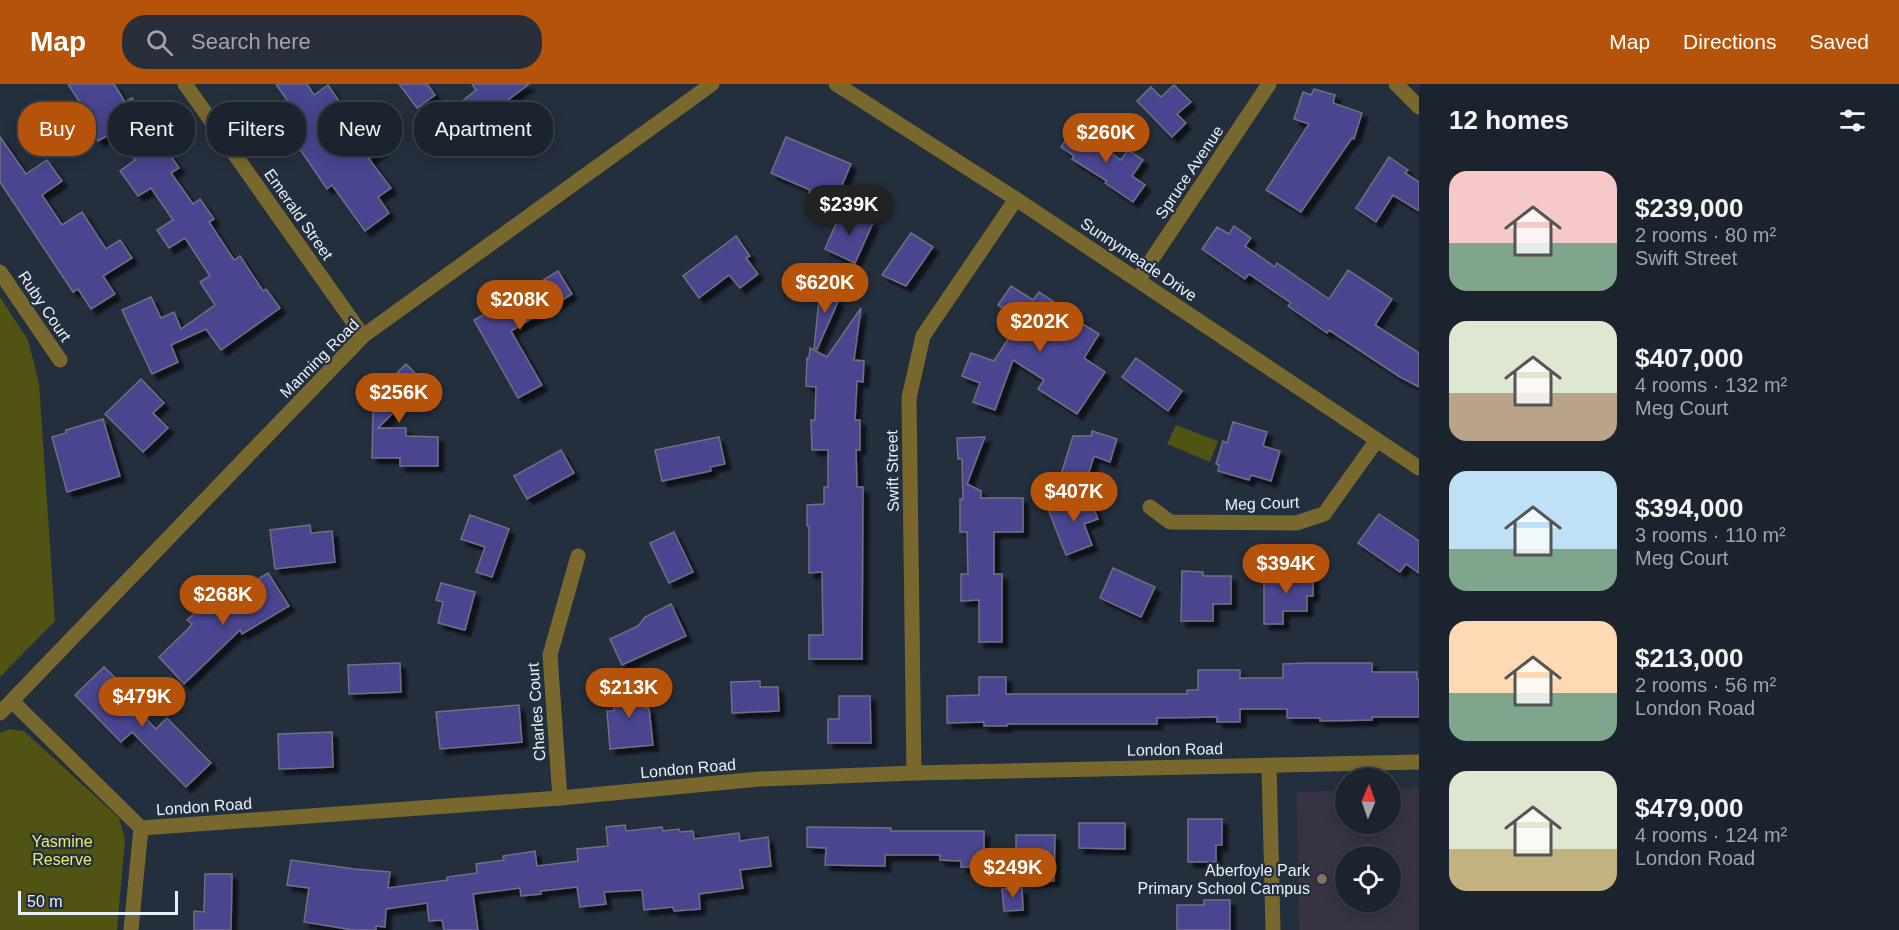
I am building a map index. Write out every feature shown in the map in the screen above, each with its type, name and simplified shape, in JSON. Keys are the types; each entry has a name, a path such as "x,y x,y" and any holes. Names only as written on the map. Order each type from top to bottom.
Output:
{"street":[{"name":"Emerald Street","path":"186,84 363,336"},
{"name":"Manning Road","path":"0,713 363,336 712,84"},
{"name":"Sunnymeade Drive","path":"836,84 1016,199 1419,468"},
{"name":"Spruce Avenue","path":"1138,280 1269,84"},
{"path":"1396,84 1419,107"},
{"name":"Swift Street","path":"914,773 909,398 923,336 1016,199"},
{"name":"Ruby Court","path":"0,272 60,360"},
{"name":"Meg Court","path":"1150,507 1170,522 1296,523 1324,514 1377,440"},
{"name":"Charles Court","path":"560,798 550,655 578,556"},
{"name":"London Road","path":"13,702 141,828 560,798 759,779 914,773 1419,762"},
{"path":"1269,765 1273,930"},
{"path":"131,930 141,828"}],"shaded area":[{"name":"Aberfoyle Park Primary School Campus","path":"1419,787 1419,930 1299,930 1297,792 1335,790 1335,834 1401,834 1401,788"}],"green space":[{"path":"0,297 28,340 39,383 55,621 0,677"},
{"path":"1176,425 1218,441 1210,462 1167,444"},
{"name":"Yasmine Reserve","path":"10,729 24,731 119,818 125,840 117,930 0,930 0,733"}],"building":[{"path":"68,84 114,84 125,102 108,102 108,135 98,141 96,138 96,102 80,102"},
{"path":"276,84 307,84 314,95 328,85 340,102 318,102 318,156 373,156 369,159 391,188 378,197 389,213 365,231 332,185 327,189 304,156 306,102 288,102"},
{"path":"399,84 427,84 435,95 425,102 414,102 414,104"},
{"path":"472,84 529,84 505,102 461,102 476,90"},
{"path":"1174,85 1191,102 1177,114 1186,123 1172,137 1137,101 1151,87 1161,97"},
{"path":"1314,89 1335,95 1333,103 1362,113 1354,139 1352,138 1301,212 1266,190 1309,124 1294,119 1303,92 1311,95"},
{"path":"1074,128 1121,160 1128,150 1143,160 1132,176 1145,185 1133,202 1105,183 1107,181 1072,159 1074,156 1061,147"},
{"path":"0,137 26,174 47,160 62,181 42,195 62,225 82,212 106,249 120,240 132,258 103,276 115,294 91,309 78,289 73,292 0,182"},
{"path":"786,137 851,164 834,204 809,193 810,190 771,173"},
{"path":"132,156 171,156 179,168 171,173 193,204 200,199 214,219 209,222 234,260 240,256 263,291 266,289 280,308 221,350 206,329 171,345 178,362 152,374 122,310 151,297 161,318 174,312 181,329 215,305 200,282 210,276 185,238 169,248 157,230 173,220 151,188 138,196 120,171 135,160"},
{"path":"1389,157 1408,170 1405,173 1419,182 1419,211 1393,195 1376,222 1356,208"},
{"path":"842,210 873,223 855,263 825,249"},
{"path":"1234,226 1251,238 1245,246 1275,267 1277,263 1329,299 1348,270 1392,299 1375,325 1419,353 1419,387 1329,330 1327,333 1288,306 1291,303 1249,274 1245,279 1202,249 1217,227 1229,234"},
{"path":"911,233 933,247 906,286 882,275"},
{"path":"736,236 750,256 746,258 758,274 740,288 729,275 699,298 683,276"},
{"path":"558,271 572,294 511,331 542,385 518,398 474,320 491,311 493,314 531,293 529,289"},
{"path":"1011,286 1033,300 1039,292 1099,334 1084,358 1105,372 1077,414 1038,389 1044,380 1013,360 995,410 973,402 980,383 962,376 971,353 994,361 1018,324 1004,314 1006,310 998,305"},
{"path":"820,290 837,292 835,301 838,302 817,349 814,348"},
{"path":"861,308 854,360 864,361 863,382 857,381 855,420 860,420 860,450 856,450 857,487 863,487 862,659 809,659 809,635 823,635 822,572 809,573 807,505 824,504 824,487 828,487 828,450 812,450 811,420 815,420 816,387 806,386 807,358 809,358 810,348 827,357"},
{"path":"1136,358 1182,391 1168,411 1122,377"},
{"path":"406,364 424,382 378,428 406,428 406,436 438,437 438,466 400,466 400,458 372,458 373,411 364,402"},
{"path":"141,379 164,403 153,413 168,428 143,452 105,414"},
{"path":"103,419 120,476 67,492 52,437 66,433 66,430"},
{"path":"1233,422 1267,432 1263,446 1280,451 1271,481 1251,475 1249,480 1218,471 1219,465 1216,464 1223,441 1227,443"},
{"path":"1092,431 1117,439 1110,462 1094,456 1084,488 1059,481 1073,436 1091,436"},
{"path":"719,437 725,464 710,467 711,471 662,481 655,450"},
{"path":"985,437 967,484 981,491 981,498 1023,498 1023,532 994,532 994,574 1002,574 1002,642 979,642 979,600 961,601 961,574 968,574 967,532 960,532 960,499 963,499 962,459 958,459 957,438"},
{"path":"561,450 574,473 527,499 514,476"},
{"path":"1088,494 1098,519 1084,524 1092,545 1066,555 1048,509"},
{"path":"1379,514 1419,541 1419,573 1406,564 1400,572 1358,543"},
{"path":"470,515 509,529 492,577 476,572 485,547 461,539"},
{"path":"310,525 311,533 332,531 335,562 275,569 270,530"},
{"path":"674,532 693,572 669,583 650,543"},
{"path":"1113,568 1155,587 1141,617 1100,598"},
{"path":"1182,571 1203,572 1203,576 1231,576 1231,604 1213,604 1213,621 1181,621"},
{"path":"268,573 289,606 242,634 240,630 184,684 159,657 192,624 187,620 201,607 205,611"},
{"path":"1264,574 1313,574 1313,596 1307,596 1307,611 1283,611 1283,624 1264,624"},
{"path":"441,583 475,592 465,630 438,623 443,602 436,600"},
{"path":"671,604 686,636 622,665 610,639 638,626 645,617"},
{"path":"400,663 401,692 349,694 348,665"},
{"path":"1372,663 1372,672 1417,672 1419,717 1372,717 1372,720 1320,721 1320,718 1287,718 1287,709 1240,709 1240,722 1217,722 1217,717 1157,718 1157,724 984,726 984,722 947,723 947,696 979,695 979,677 1006,677 1006,694 1187,694 1187,690 1198,690 1198,670 1240,670 1240,678 1283,678 1283,664"},
{"path":"104,667 123,685 118,690 156,729 167,718 211,763 186,787 132,732 121,742 75,695"},
{"path":"760,681 760,687 778,687 779,711 732,713 731,682"},
{"path":"643,685 645,708 649,708 653,745 610,749 607,711 614,711 612,688"},
{"path":"839,696 870,696 871,743 828,743 828,719 839,719"},
{"path":"519,705 522,742 440,749 436,712"},
{"path":"332,732 333,767 279,769 278,734"},
{"path":"1188,819 1222,819 1222,845 1216,845 1216,862 1188,862"},
{"path":"1079,823 1125,823 1125,849 1079,848"},
{"path":"625,825 626,831 662,827 663,831 679,829 680,832 693,831 694,839 739,833 740,841 768,837 771,866 740,870 743,888 699,894 700,909 674,911 673,907 644,910 642,890 604,892 606,904 580,907 577,887 521,896 520,888 473,894 478,930 444,930 442,920 429,921 427,903 386,909 385,927 376,926 376,930 353,930 304,922 309,888 287,885 291,860 390,872 388,888 448,880 447,877 477,873 476,864 504,860 503,856 535,851 537,866 578,861 577,849 608,846 606,827"},
{"path":"807,827 891,828 891,831 984,831 984,867 961,867 961,861 940,860 940,855 885,855 885,866 825,865 826,848 807,847"},
{"path":"1016,835 1055,835 1054,881 1016,880"},
{"path":"205,874 232,874 231,930 194,930 194,911 204,912"},
{"path":"1022,888 1023,910 1004,911 1002,889"},
{"path":"1204,900 1230,900 1230,930 1177,930 1177,905 1204,905"}],"place":[{"name":"Aberfoyle Park Primary School Campus","path":"1322,879"}]}
